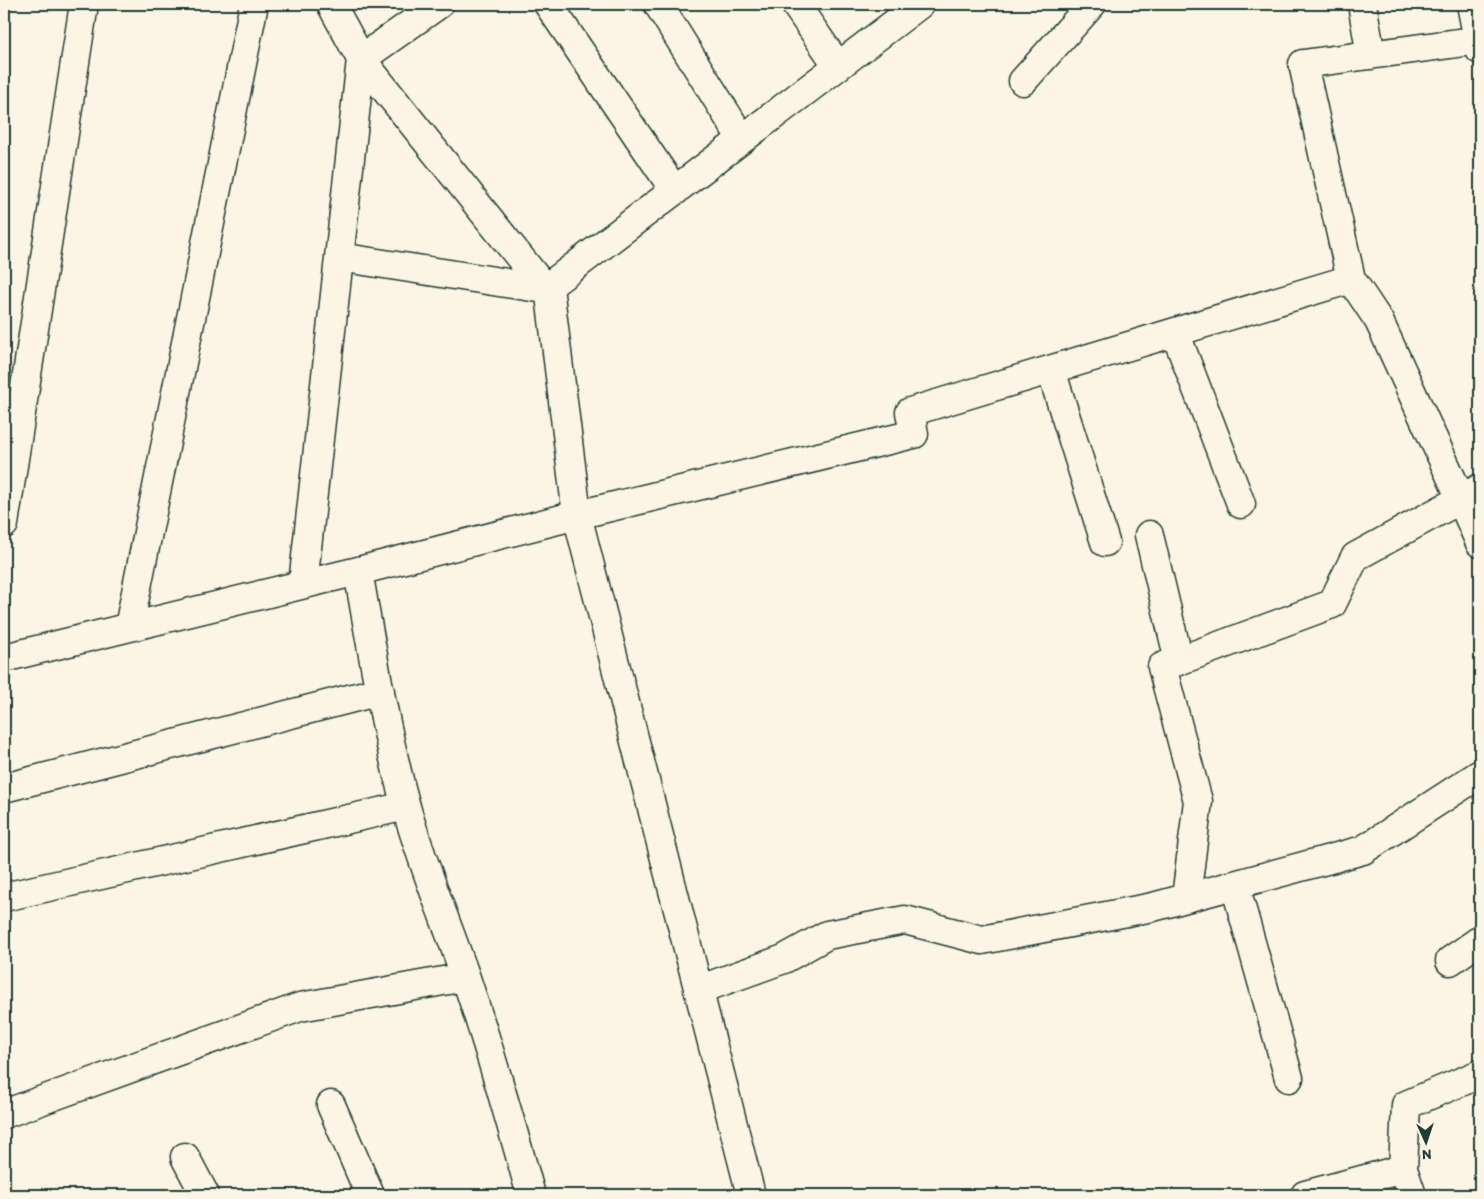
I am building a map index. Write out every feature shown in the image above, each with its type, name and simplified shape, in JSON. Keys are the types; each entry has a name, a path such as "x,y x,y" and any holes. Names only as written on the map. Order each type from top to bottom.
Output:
{"street":[{"path":"4,524 84,4"},
{"path":"129,627 254,4"},
{"path":"332,4 361,59 550,295 577,516 751,1195"},
{"path":"302,584 361,59 439,4"},
{"path":"548,4 675,191"},
{"path":"658,4 742,139"},
{"path":"795,4 838,66"},
{"path":"339,257 546,290 920,4"},
{"path":"1024,81 1092,4"},
{"path":"1362,4 1371,55"},
{"path":"1471,4 1480,43 1303,64 1351,279 1378,321 1471,494 1480,543"},
{"path":"4,658 914,434 910,412 1351,279"},
{"path":"1175,332 1241,504"},
{"path":"1051,370 1106,542"},
{"path":"1186,898 1198,801 1162,667 1332,604 1355,557 1471,494"},
{"path":"1149,535 1179,661"},
{"path":"358,571 380,691 406,806 422,858 466,977 492,1058 531,1195"},
{"path":"4,788 380,691"},
{"path":"698,990 784,960 827,935 905,920 982,940 1152,907 1363,850 1480,774"},
{"path":"4,898 406,806"},
{"path":"1235,884 1289,1078"},
{"path":"1450,961 1480,940"},
{"path":"4,1114 300,1007 466,977"},
{"path":"1412,1195 1403,1170 1406,1105 1480,1074"},
{"path":"332,1105 370,1195"},
{"path":"185,1157 205,1195"},
{"path":"1305,1195 1403,1170"}]}
